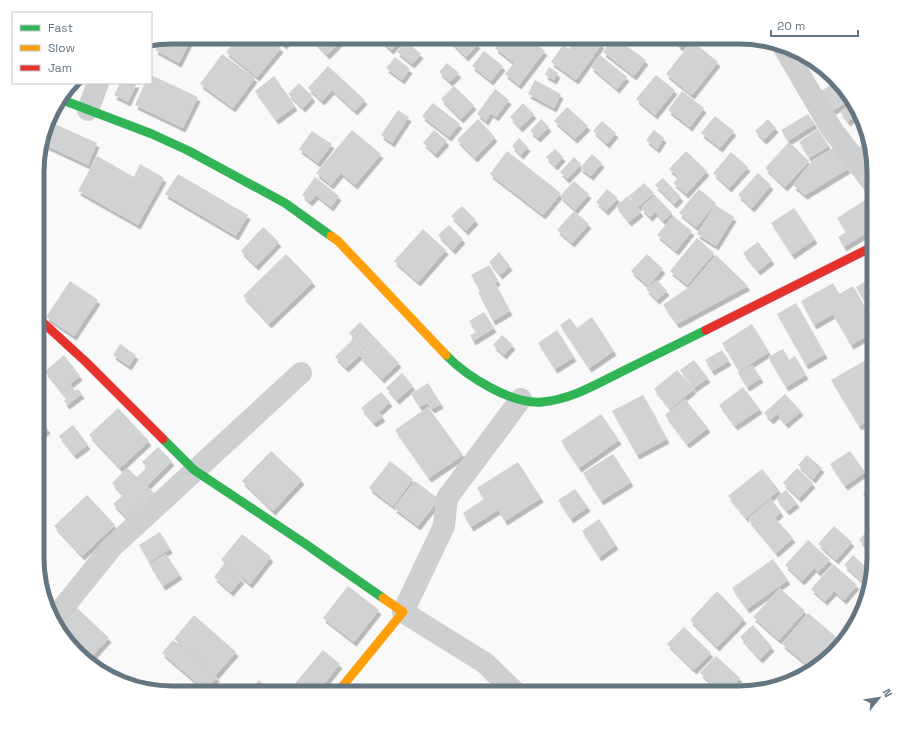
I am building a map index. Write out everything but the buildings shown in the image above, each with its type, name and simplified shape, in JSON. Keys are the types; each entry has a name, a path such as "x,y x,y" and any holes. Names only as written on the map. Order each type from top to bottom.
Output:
{"main road":[{"path":"66,101 152,134 189,151 285,203 338,241 456,365 485,385 502,393 521,399 542,402 570,397 867,249"},
{"path":"44,324 86,362 194,470 304,542 403,612 343,686"}],"street":[{"path":"788,54 831,128 867,176"},
{"path":"88,110 98,84"},
{"path":"57,614 112,546 301,373"},
{"path":"509,686 485,663 403,612 444,526 448,498 521,399"}],"traffic: fast":[{"path":"66,101 152,134 189,151 285,203 331,236"},
{"path":"446,355 465,372 490,388 517,399 530,402 542,402 563,398 583,391 706,330"},
{"path":"163,439 194,470 304,543 383,598"}],"traffic: slow":[{"path":"331,236 338,241 446,355"},
{"path":"343,686 403,612 383,598"}],"traffic: jam":[{"path":"706,330 867,250"},
{"path":"44,324 86,362 163,439"}]}
